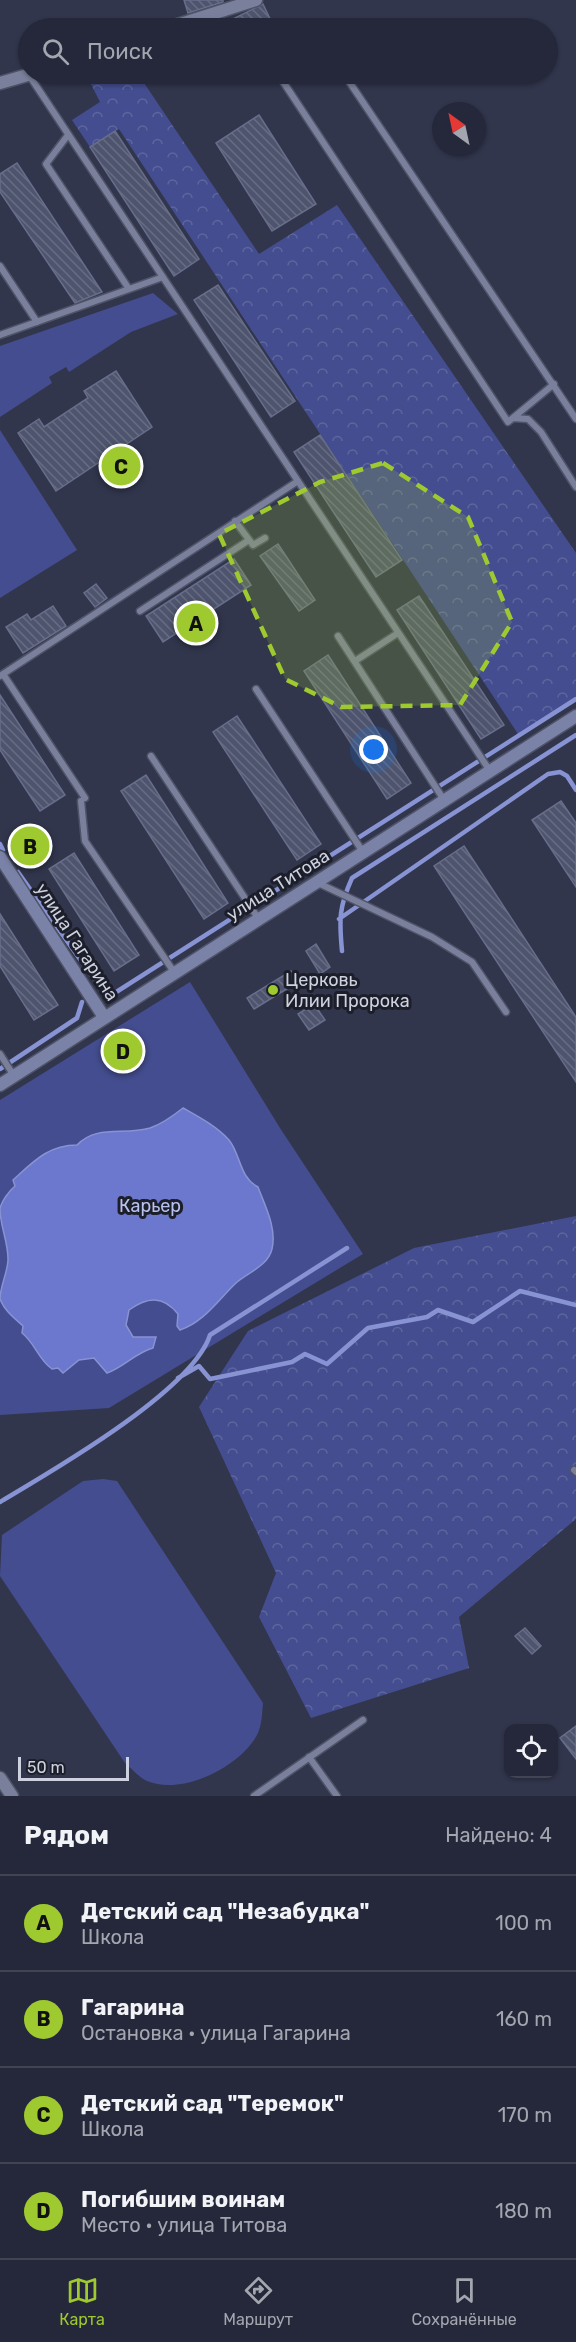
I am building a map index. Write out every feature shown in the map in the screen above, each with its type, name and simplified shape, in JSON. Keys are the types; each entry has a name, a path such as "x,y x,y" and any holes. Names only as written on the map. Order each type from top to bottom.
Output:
{"street":[{"path":"214,18 254,0"},
{"path":"0,83 18,78"},
{"name":"улица Титова","path":"0,1085 576,716"},
{"name":"улица Гагарина","path":"2,863 104,1017"},
{"path":"0,1778 12,1796"}],"lane":[{"path":"36,84 489,771"},
{"path":"285,84 508,422 554,384"},
{"path":"351,84 576,419"},
{"path":"68,135 46,164 129,290"},
{"path":"0,266 37,322"},
{"path":"0,334 163,277"},
{"path":"513,418 528,419 541,432 576,487"},
{"path":"174,972 85,840 83,800 1,675 298,481"},
{"path":"235,521 253,545 265,538"},
{"path":"140,611 249,540"},
{"path":"354,661 398,633"},
{"path":"338,636 444,800"},
{"path":"256,689 363,852"},
{"path":"152,756 258,918"},
{"path":"316,882 432,937 472,962 506,1012"},
{"path":"0,1054 14,1076"},
{"path":"254,1796 363,1720"},
{"path":"309,1757 337,1796"}],"highlighted area":[{"path":"383,463 468,517 512,622 460,705 341,707 285,679 219,534 320,482"}],"green space":[{"path":"91,84 145,84 259,254 337,205 576,553 576,698 518,734 119,129 90,147 72,120 100,102"},
{"path":"153,293 178,314 131,332 69,372 66,367 49,377 52,383 0,417 0,346"},
{"path":"0,430 77,550 0,598"},
{"name":"Карьер","path":"190,982 280,1128 363,1254 109,1408 0,1415 0,1100"},
{"path":"576,1216 576,1519 459,1617 469,1668 311,1718 259,1617 276,1573 199,1407 248,1331 414,1248"},
{"path":"103,1479 117,1481 263,1703 260,1728 249,1747 238,1758 209,1776 177,1785 161,1785 147,1781 125,1763 0,1576 2,1535 83,1481"}],"shaded area":[{"path":"183,1108 213,1126 229,1140 247,1178 258,1187 272,1225 273,1241 270,1255 262,1265 236,1283 204,1316 180,1330 177,1326 178,1314 161,1301 142,1302 129,1310 126,1325 133,1337 156,1337 153,1348 113,1370 107,1373 94,1358 79,1360 63,1373 58,1368 52,1369 22,1333 23,1326 6,1310 0,1299 8,1259 0,1209 15,1186 13,1180 49,1151 77,1145 93,1135 150,1128 167,1120"}],"building":[{"path":"184,0 223,0 223,2 188,13"},
{"path":"263,4 270,18 235,18"},
{"path":"259,115 316,204 272,231 216,143"},
{"path":"115,131 199,259 174,276 90,147"},
{"path":"17,163 102,292 75,303 0,192 0,174"},
{"path":"218,285 295,401 271,417 194,300"},
{"path":"116,371 152,427 56,491 18,433 39,419 44,427 88,398 84,391"},
{"path":"320,435 402,560 376,577 294,452"},
{"path":"278,544 315,600 299,611 260,556"},
{"path":"234,559 251,585 163,642 146,616"},
{"path":"96,584 107,598 95,607 84,593"},
{"path":"419,596 504,725 481,739 397,610"},
{"path":"53,606 66,626 23,653 6,627 27,614 31,620"},
{"path":"328,655 411,783 387,799 304,671"},
{"path":"0,695 65,795 40,811 0,750"},
{"path":"237,716 321,844 297,860 213,732"},
{"path":"146,775 228,903 204,919 121,791"},
{"path":"561,801 576,823 576,887 532,820"},
{"path":"464,846 576,1017 576,1082 434,866"},
{"path":"74,853 139,955 114,971 49,869"},
{"path":"0,914 58,1005 34,1020 0,966"},
{"path":"316,944 330,967 320,974 306,951"},
{"name":"Церковь Илии Пророка","path":"291,971 298,982 254,1009 247,998"},
{"path":"314,1004 325,1020 309,1030 298,1014"},
{"path":"525,1628 541,1646 532,1654 515,1636"},
{"path":"576,1726 576,1759 560,1738"}],"waterway":[{"path":"18,872 101,989 110,996 576,699"},
{"path":"342,951 341,913 352,878 576,735"},
{"path":"339,919 548,774 560,772 567,776 576,790"},
{"path":"0,844 3,850"},
{"path":"0,1069 77,1018 82,1002"},
{"path":"0,1502 85,1450 149,1404 177,1380 198,1357 210,1335 347,1248"},
{"path":"178,1378 199,1366 210,1379 292,1362 305,1354 327,1364 368,1328 427,1317 438,1310 473,1322 520,1291 576,1305"}],"place":[{"name":"Детский сад \"Теремок\"","path":"121,466"},
{"name":"Детский сад \"Незабудка\"","path":"196,623"},
{"name":"Гагарина","path":"30,846"},
{"name":"Церковь Илии Пророка","path":"273,990"},
{"name":"Погибшим воинам","path":"123,1051"}]}
